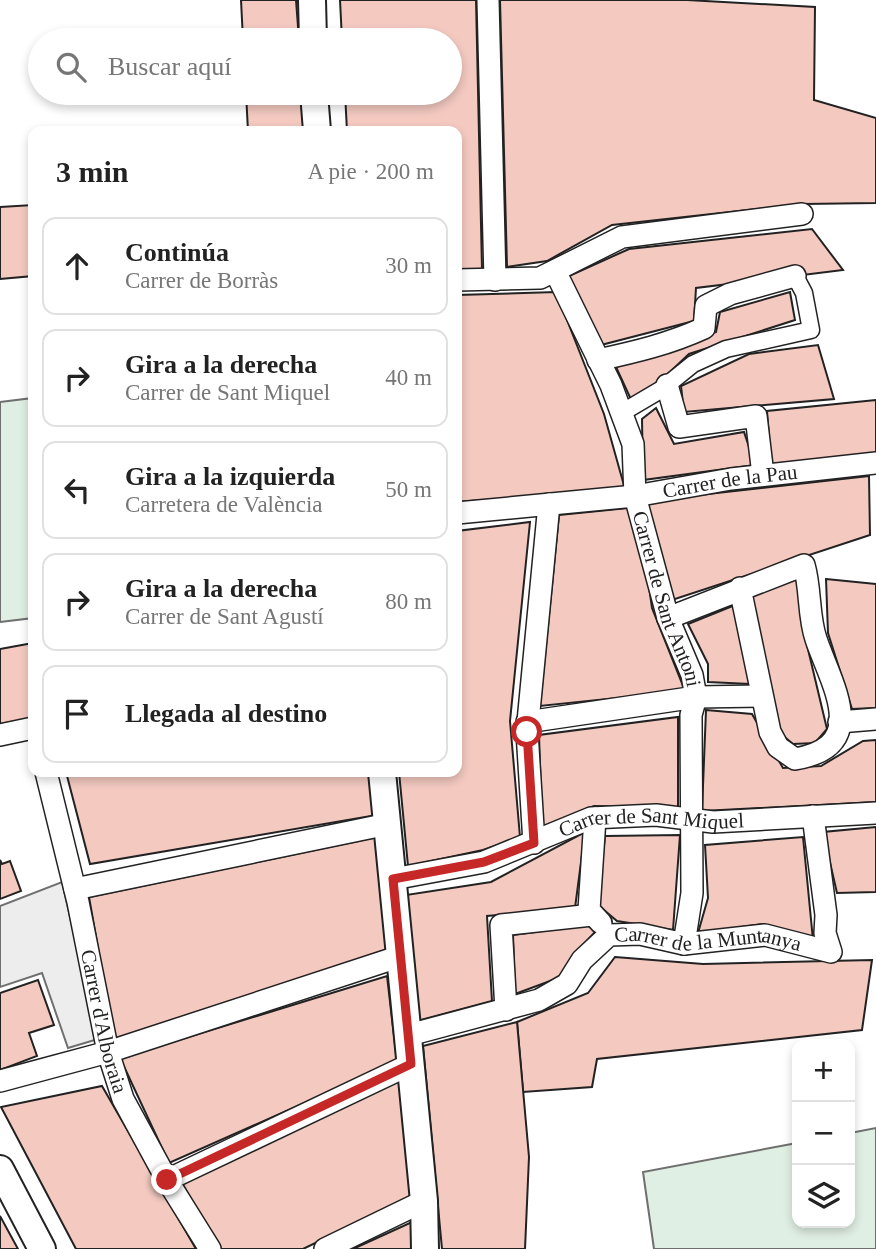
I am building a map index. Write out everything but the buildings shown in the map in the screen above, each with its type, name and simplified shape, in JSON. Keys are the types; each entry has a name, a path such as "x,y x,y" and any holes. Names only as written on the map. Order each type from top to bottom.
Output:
{"street":[{"path":"312,0 313,28"},
{"path":"488,0 495,280"},
{"path":"315,105 317,126"},
{"path":"462,280 540,278 622,237 802,214"},
{"name":"Carrer de Sant Antoni","path":"555,271 622,412 633,444 635,496 668,618 692,675 696,697 691,716 692,892 684,944"},
{"path":"598,360 656,348 692,334 704,328 706,306 730,294 795,276 804,293 811,330 726,349 693,364 667,385 622,412"},
{"path":"667,385 679,427 756,416 763,475"},
{"name":"Carrer de la Pau","path":"462,513 635,496 763,475 876,463"},
{"path":"534,843 527,722 549,504"},
{"path":"668,618 740,588 804,565 815,638 837,689 839,722 831,747 813,756 796,759 778,747 770,732 740,588"},
{"path":"527,722 696,697 762,696"},
{"path":"839,722 876,719"},
{"path":"0,735 28,729"},
{"name":"Carrer d'Alboraia","path":"47,777 75,889 108,1052 123,1098 167,1180 210,1249"},
{"path":"383,777 424,1200 425,1249"},
{"name":"Carrer de Sant Miquel","path":"393,879 484,862 595,818 656,815 692,821 876,813"},
{"name":"Carrer de la Muntanya","path":"408,1035 539,1000 567,985 582,960 609,935 640,934 684,944 765,935 831,952 824,933 826,915 813,816"},
{"path":"595,818 589,910 614,935"},
{"path":"75,889 388,824"},
{"path":"506,1010 500,925 592,915"},
{"path":"0,1082 108,1052 401,956"},
{"path":"167,1180 411,1064"},
{"path":"0,1168 42,1249"},
{"path":"325,1249 424,1200"}],"green space":[{"path":"28,399 28,619 0,622 0,402"},
{"path":"876,1128 876,1249 654,1249 643,1172 792,1144 792,1228 855,1228 855,1132"}],"shaded area":[{"path":"62,882 98,1039 68,1048 42,973 0,987 0,906"}],"route":[{"path":"167,1180 411,1064 393,879 484,862 534,843 527,732"}]}
